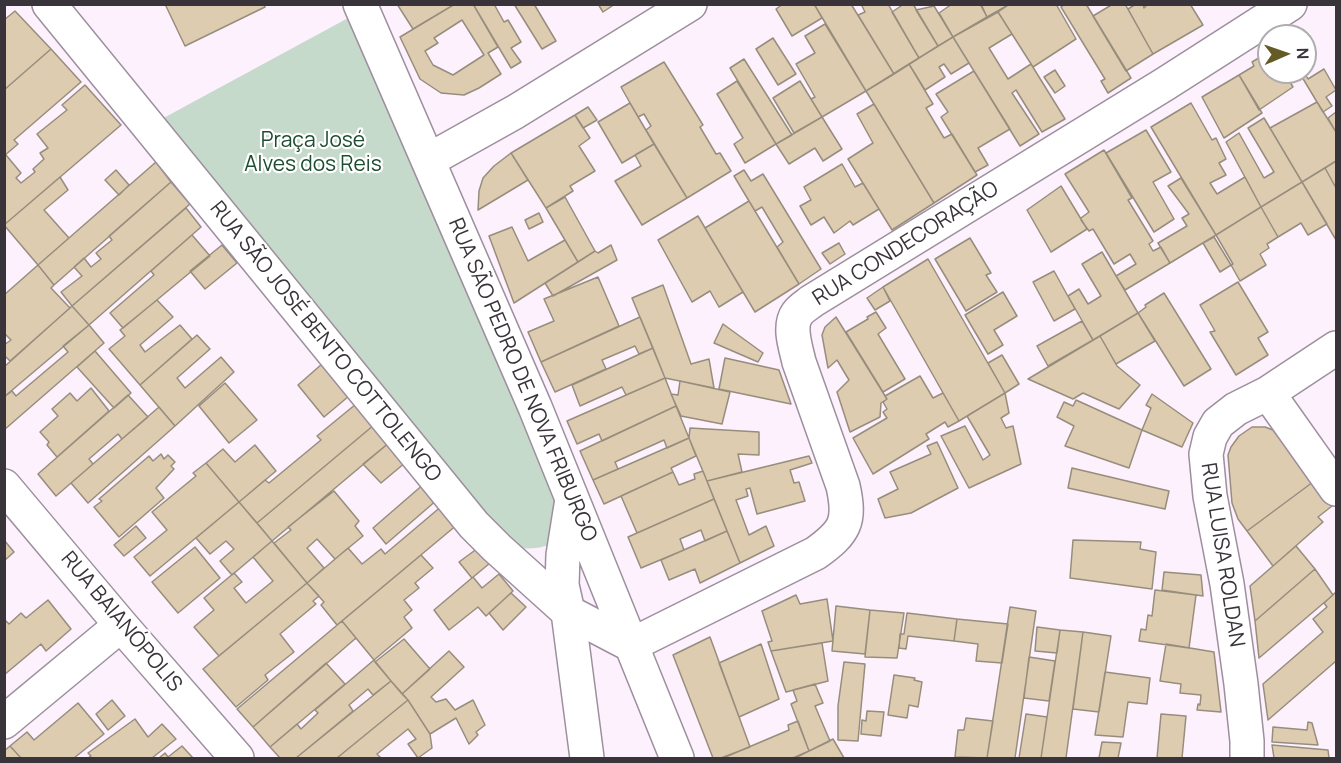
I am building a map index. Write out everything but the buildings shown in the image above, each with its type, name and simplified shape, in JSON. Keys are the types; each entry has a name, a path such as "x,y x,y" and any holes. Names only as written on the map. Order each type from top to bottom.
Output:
{"street":[{"name":"RUA SÃO JOSÉ BENTO COTTOLENGO","path":"49,4 474,525 568,612 632,645"},
{"name":"RUA SÃO PEDRO DE NOVA FRIBURGO","path":"360,4 536,407 677,759"},
{"path":"429,160 515,112 690,4"},
{"name":"RUA CONDECORAÇÃO","path":"632,645 816,553 836,538 845,521 846,499 843,486 799,362 793,323 797,312 1166,84 1290,4"},
{"name":"RUA LUISA ROLDAN","path":"1247,759 1241,684 1227,584 1210,496 1206,453 1210,437 1218,423 1336,348"},
{"path":"1268,393 1336,489"},
{"name":"RUA BAIANÓPOLIS","path":"4,486 237,759"},
{"path":"572,499 562,569 562,585 568,612 587,759"},
{"path":"4,722 121,625"}],"green space":[{"name":"Praça José Alves dos Reis","path":"361,11 565,485 552,544 532,548 498,546 158,121"}]}
